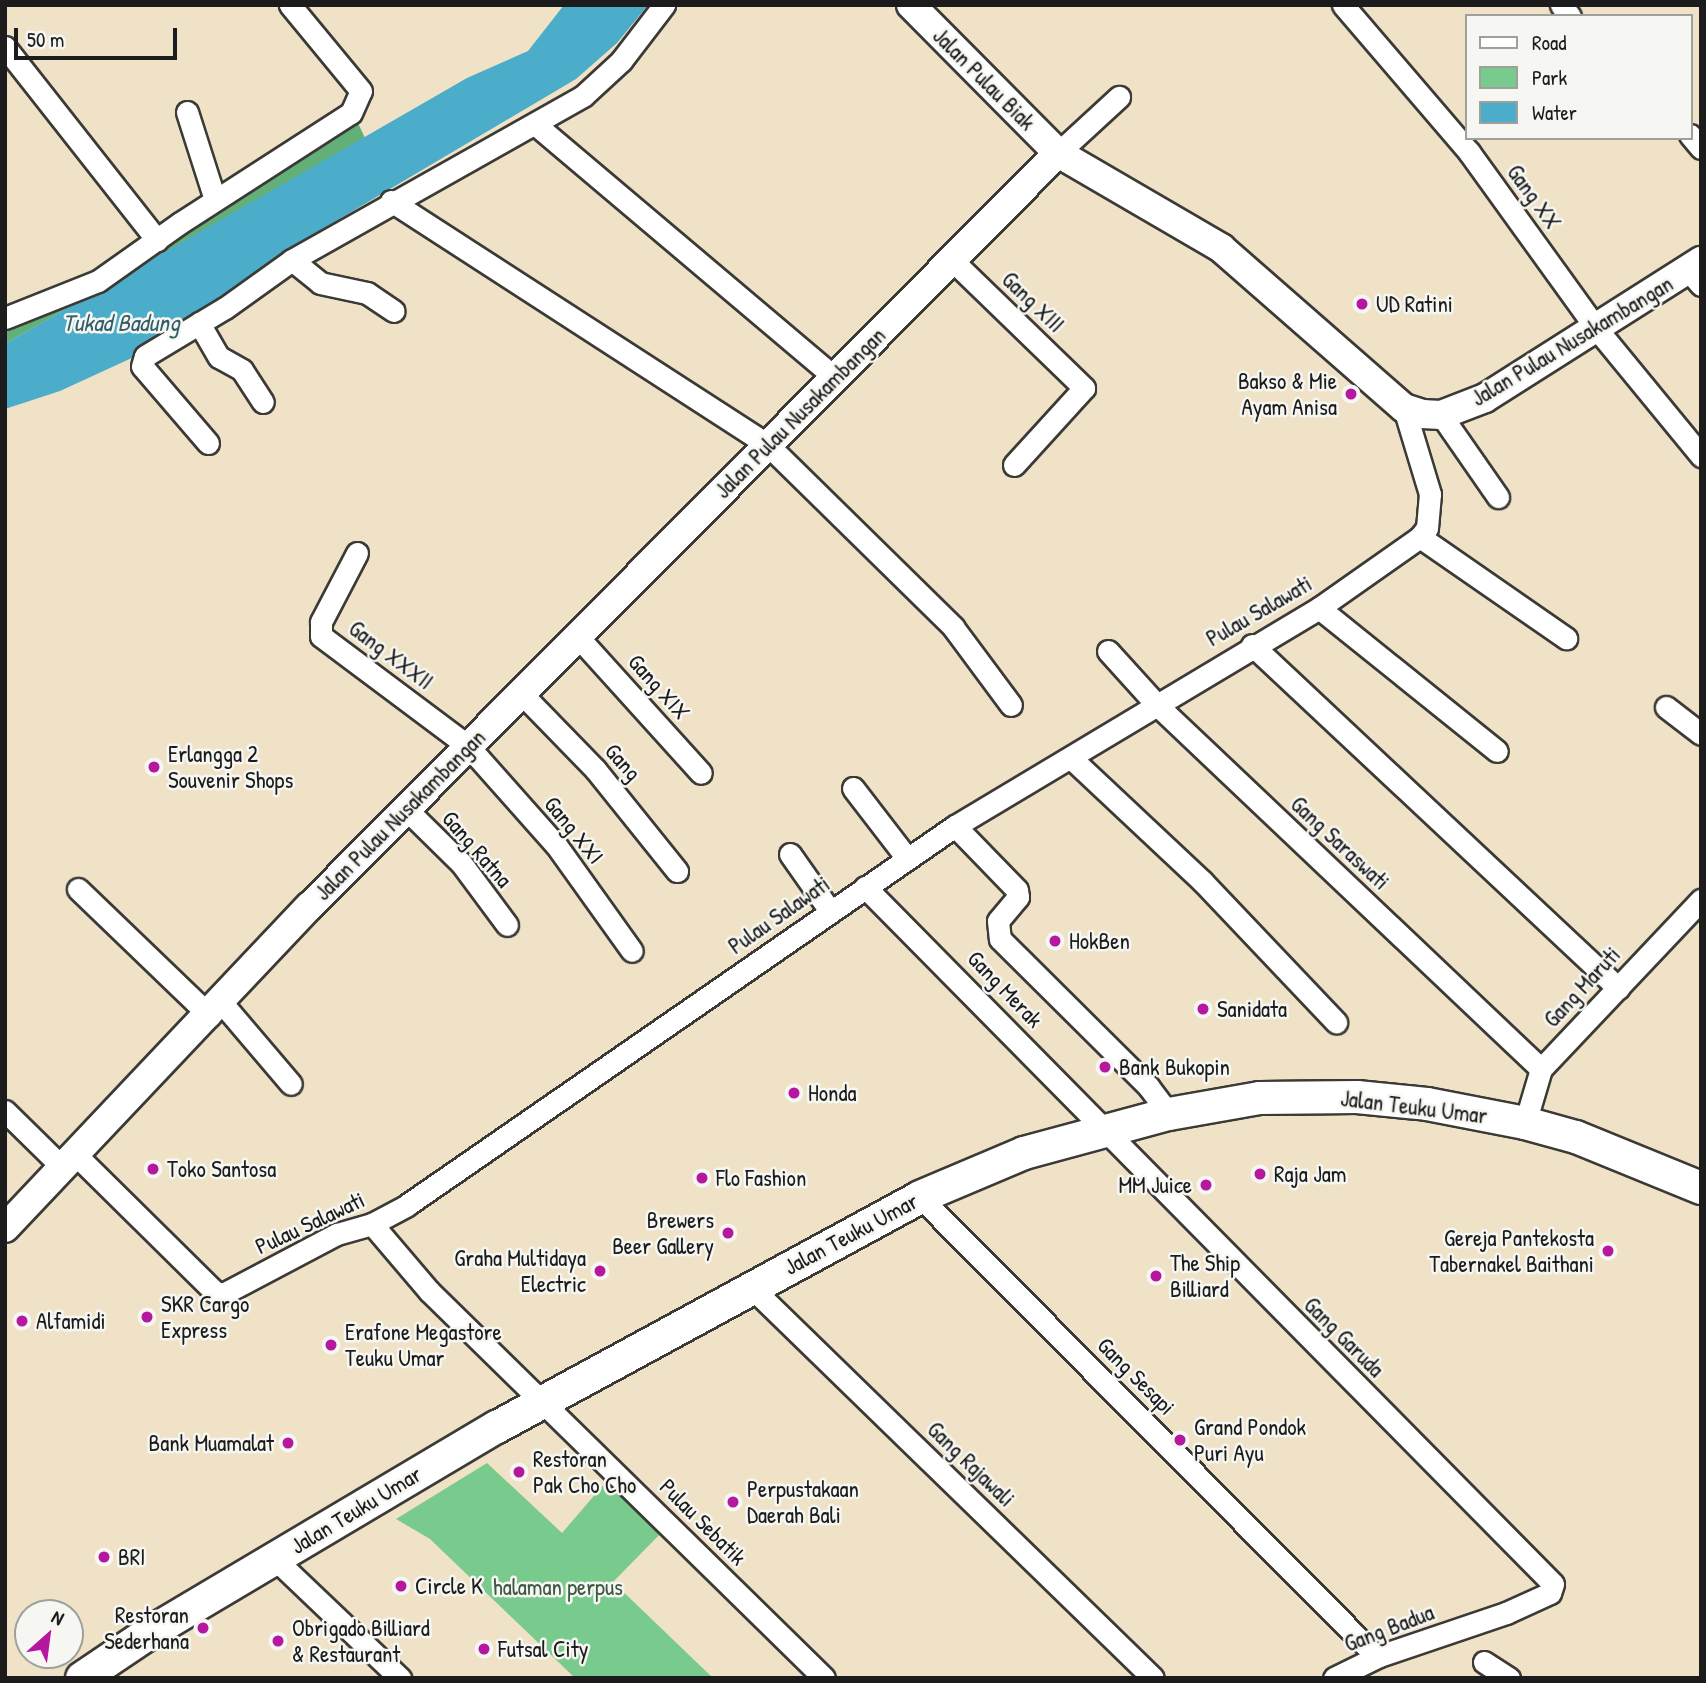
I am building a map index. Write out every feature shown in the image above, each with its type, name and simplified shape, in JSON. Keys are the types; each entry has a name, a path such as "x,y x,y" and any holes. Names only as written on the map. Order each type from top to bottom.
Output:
{"main road":[{"name":"Jalan Teuku Umar","path":"82,1678 275,1559 545,1403 920,1197 1024,1153 1169,1114 1260,1098 1357,1097 1427,1104 1525,1123 1576,1138 1701,1188"}],"street":[{"path":"5,318 98,281 215,200 351,113 362,98 355,82 290,5"},
{"path":"208,443 140,362 292,260 391,201 536,125 583,96 621,61 664,5"},
{"name":"Jalan Pulau Biak","path":"911,5 1058,153"},
{"name":"Gang XX","path":"1343,5 1469,152 1595,328 1701,456"},
{"path":"5,47 157,240"},
{"path":"1119,97 1058,153 1221,248 1404,408 1441,415 1498,497"},
{"path":"187,112 215,200"},
{"path":"536,125 835,377"},
{"name":"Jalan Pulau Nusakambangan","path":"5,1228 406,809 1058,153"},
{"path":"391,201 768,445 953,627 1011,705"},
{"path":"292,260 320,283 367,293 394,311"},
{"name":"Gang XIII","path":"952,260 1079,381 1083,392 1014,465"},
{"name":"Jalan Pulau Nusakambangan","path":"1441,415 1485,398 1595,328 1697,272"},
{"path":"199,323 219,357 243,370 263,402"},
{"path":"1404,408 1430,494 1427,528 1420,537 1566,638"},
{"name":"Pulau Salawati","path":"70,1161 215,1292 223,1294 337,1234 372,1224 441,1185 955,826 1071,758 1252,645 1319,608 1420,537"},
{"name":"Gang XXXII","path":"357,553 319,632 468,746"},
{"path":"1319,608 1497,751"},
{"name":"Gang XIX","path":"578,636 701,773"},
{"path":"1252,645 1618,988"},
{"name":"Gang Saraswati","path":"1108,651 1157,705 1541,1069"},
{"name":"Gang","path":"522,694 594,769 677,871"},
{"path":"1666,707 1701,734"},
{"name":"Gang XXI","path":"468,746 556,845 632,951"},
{"path":"1071,758 1202,881 1336,1022"},
{"path":"853,788 907,858"},
{"name":"Gang Ratna","path":"406,809 461,863 507,925"},
{"path":"955,826 1017,890 1018,897 998,921 1000,939 1148,1086 1169,1114"},
{"path":"790,854 830,911"},
{"name":"Gang Merak","path":"865,887 1104,1131"},
{"path":"78,890 216,1009 291,1084"},
{"name":"Gang Maruti","path":"1525,1123 1541,1069 1701,900"},
{"path":"5,1111 70,1161"},
{"name":"Gang Garuda","path":"1104,1131 1548,1580"},
{"name":"Gang Sesapi","path":"920,1197 1373,1653"},
{"name":"Pulau Sebatik","path":"372,1224 429,1291 824,1678"},
{"name":"Gang Rajawali","path":"752,1288 1153,1678"},
{"path":"275,1559 400,1678"},
{"name":"Gang Badua","path":"1334,1678 1380,1656 1464,1629 1550,1593 1553,1588 1548,1580"},
{"path":"1484,1662 1509,1678"}],"green space":[{"path":"357,121 365,138 5,344 5,325"},
{"name":"halaman perpus","path":"487,1463 562,1533 611,1476 665,1529 613,1582 713,1678 575,1678 430,1539 396,1519"}],"water":[{"name":"Tukad Badung","path":"564,5 648,5 617,43 576,79 297,244 147,351 60,391 5,409 5,344 467,78 528,51"}],"place":[{"name":"UD Ratini","path":"1362,304"},
{"name":"Bakso & Mie Ayam Anisa","path":"1351,394"},
{"name":"Erlangga 2 Souvenir Shops","path":"154,767"},
{"name":"HokBen","path":"1055,941"},
{"name":"Sanidata","path":"1203,1009"},
{"name":"Bank Bukopin","path":"1105,1067"},
{"name":"Honda","path":"794,1093"},
{"name":"Toko Santosa","path":"153,1169"},
{"name":"Raja Jam","path":"1260,1174"},
{"name":"Flo Fashion","path":"702,1178"},
{"name":"MM Juice","path":"1206,1185"},
{"name":"Brewers Beer Gallery","path":"728,1233"},
{"name":"Gereja Pantekosta Tabernakel Baithani","path":"1608,1251"},
{"name":"Graha Multidaya Electric","path":"600,1271"},
{"name":"The Ship Billiard","path":"1156,1276"},
{"name":"SKR Cargo Express","path":"147,1317"},
{"name":"Alfamidi","path":"22,1321"},
{"name":"Erafone Megastore Teuku Umar","path":"331,1345"},
{"name":"Grand Pondok Puri Ayu","path":"1180,1440"},
{"name":"Bank Muamalat","path":"288,1443"},
{"name":"Restoran Pak Cho Cho","path":"519,1472"},
{"name":"Perpustakaan Daerah Bali","path":"733,1502"},
{"name":"BRI","path":"104,1557"},
{"name":"Circle K","path":"401,1586"},
{"name":"Restoran Sederhana","path":"203,1628"},
{"name":"Obrigado Billiard & Restaurant","path":"278,1641"},
{"name":"Futsal City","path":"484,1649"}]}
